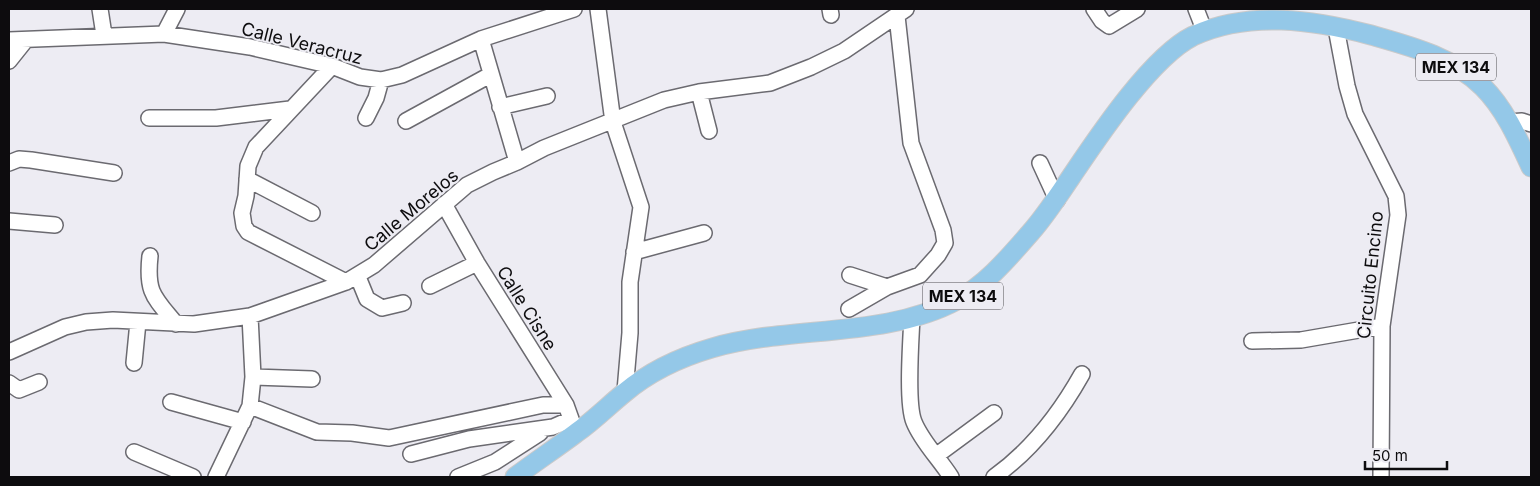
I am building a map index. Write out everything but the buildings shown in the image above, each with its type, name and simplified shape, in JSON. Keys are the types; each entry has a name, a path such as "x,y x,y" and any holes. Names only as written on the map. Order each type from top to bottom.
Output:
{"main road":[{"name":"MEX 134","path":"515,477 571,419 625,391 664,367 716,347 912,317 957,300 980,284 1006,260 1058,200 1069,180 1148,73 1180,45 1205,32 1232,24 1268,19 1294,21 1336,28 1419,49 1454,65 1483,86 1509,122 1531,167"}],"street":[{"path":"100,9 104,35"},
{"path":"164,34 177,9"},
{"name":"Calle Veracruz","path":"9,40 25,41 104,35 164,34 250,48 332,66 360,77 381,80 402,75 481,39 552,14 574,9"},
{"path":"598,9 613,122 641,208 641,219 634,252 625,391"},
{"path":"1094,9 1108,26 1121,21 1137,9"},
{"path":"1196,9 1205,32"},
{"path":"849,309 887,287 920,275 938,255 945,243 943,230 911,143 901,12"},
{"name":"Calle Morelos","path":"9,352 65,327 86,322 113,320 194,324 250,316 352,280 467,185 493,172 518,162 544,148 664,100 699,92 770,83 811,67 844,51 901,12"},
{"name":"Circuito Encino","path":"1336,28 1347,86 1355,114 1396,196 1398,215 1382,326 1380,477"},
{"path":"481,39 490,75 518,162"},
{"path":"9,60 25,41"},
{"path":"332,66 290,109 253,152 248,166 242,214 244,226 248,232 352,280 367,299 382,308 403,303"},
{"path":"406,121 490,75"},
{"path":"366,118 376,98 381,80"},
{"path":"699,92 709,131"},
{"path":"500,107 547,96"},
{"path":"149,118 216,118 290,109"},
{"path":"1509,122 1522,121 1531,124"},
{"path":"9,163 18,159 31,160 114,173"},
{"path":"1040,163 1058,200"},
{"path":"247,179 312,214"},
{"name":"Calle Cisne","path":"444,204 477,263 571,419"},
{"path":"9,222 55,225"},
{"path":"634,252 704,233"},
{"path":"150,256 148,276 150,289 176,324"},
{"path":"430,286 477,263"},
{"path":"850,275 887,287"},
{"path":"216,477 250,406 253,377 250,316"},
{"path":"912,317 910,362 913,420 921,436 937,455 950,477"},
{"path":"134,363 138,322"},
{"path":"1252,341 1301,340 1382,326"},
{"path":"994,477 1032,444 1049,426 1063,408 1082,374"},
{"path":"253,377 312,379"},
{"path":"9,383 19,390 40,382"},
{"path":"171,402 243,422"},
{"path":"250,406 317,432 352,432 389,438 543,405 571,419"},
{"path":"937,455 994,413"},
{"path":"458,477 495,462 527,440 571,419"},
{"path":"411,454 468,439 553,427"},
{"path":"134,452 193,477"}]}
